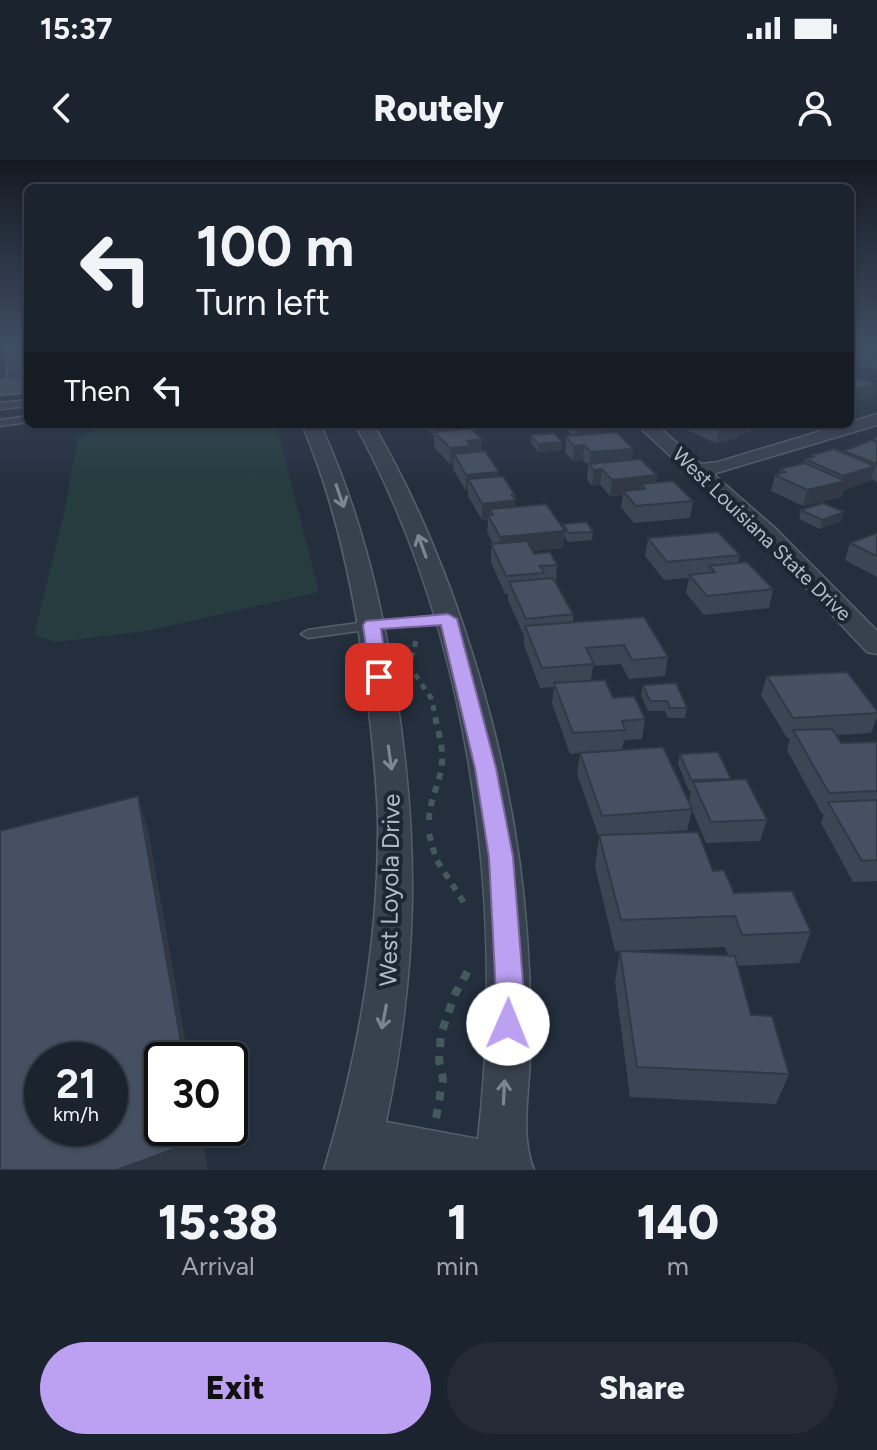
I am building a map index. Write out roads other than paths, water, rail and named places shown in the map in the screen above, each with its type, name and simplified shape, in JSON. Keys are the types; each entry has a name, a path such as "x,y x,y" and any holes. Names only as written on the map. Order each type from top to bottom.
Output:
{"street":[{"path":"854,426 877,419"},
{"name":"West Loyola Drive","path":"312,428 354,540 372,625 392,772 395,861 387,1005 353,1156"},
{"path":"353,1156 503,1169 510,995 501,857 486,768 448,619 401,494 366,428"},
{"name":"West Louisiana State Drive","path":"650,428 768,534 876,644"},
{"path":"699,470 720,468 848,428"}],"lane":[{"path":"0,423 24,420"},
{"path":"308,634 448,619"}]}
